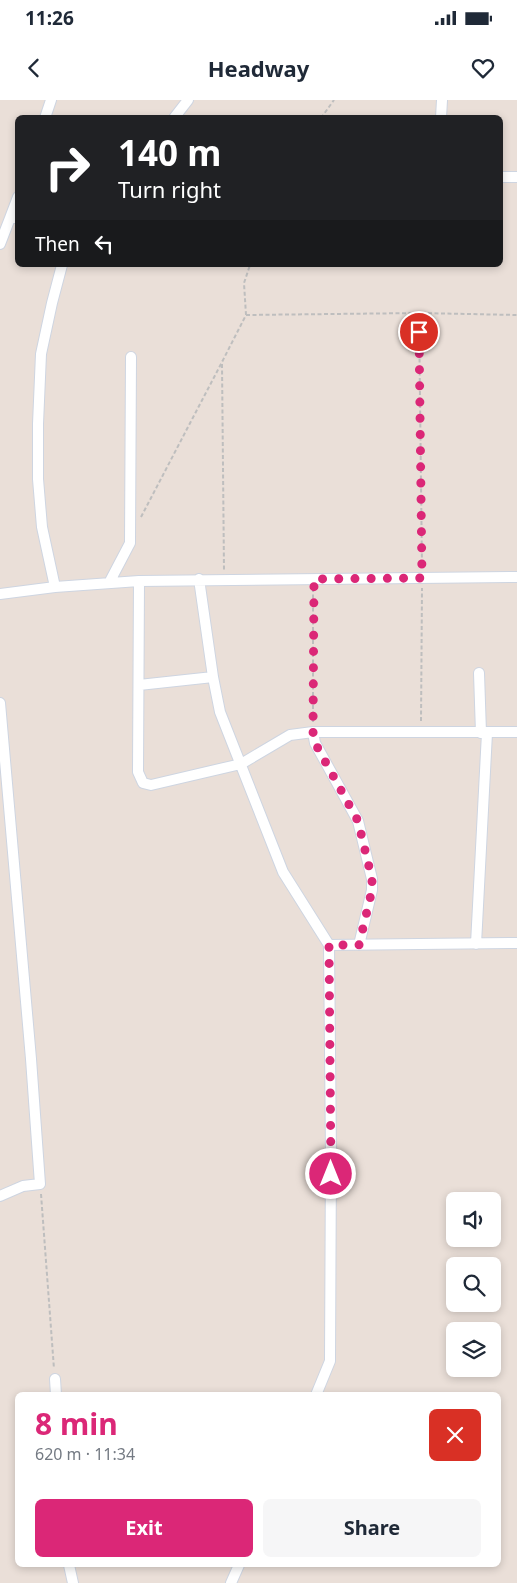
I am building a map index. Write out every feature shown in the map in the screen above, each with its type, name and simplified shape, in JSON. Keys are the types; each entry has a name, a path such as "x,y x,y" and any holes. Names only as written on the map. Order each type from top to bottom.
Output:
{"street":[{"path":"46,115 51,100"},
{"path":"176,115 188,100"},
{"path":"441,115 442,100"},
{"path":"503,177 517,177"},
{"path":"0,244 14,218"},
{"path":"55,587 42,528 38,479 38,424 41,354 61,267"},
{"path":"109,583 130,543 131,357"},
{"path":"0,594 55,587 139,581 517,577"},
{"path":"199,580 220,712 283,872 329,945 330,1361 317,1392"},
{"path":"139,581 138,772 142,782 151,785 241,764 290,735 313,732 517,732"},
{"path":"476,944 484,733 480,673"},
{"path":"139,685 213,677"},
{"path":"0,702 40,1184 23,1186 0,1196"},
{"path":"313,732 315,743 358,821 372,879 372,890 359,945"},
{"path":"329,945 517,944"},
{"path":"55,1378 56,1392"},
{"path":"69,1567 73,1583"},
{"path":"231,1583 238,1567"}],"path":[{"path":"323,115 334,100"},
{"path":"140,519 246,315 244,283 249,267"},
{"path":"246,315 419,313 517,315"},
{"path":"419,313 422,578 421,733"},
{"path":"222,362 224,580"},
{"path":"313,732 314,579"},
{"path":"40,1184 55,1378"}],"route":[{"path":"331,1174 329,945 359,945 372,890 372,879 358,821 315,743 313,732 314,579 422,578 419,332"}]}
